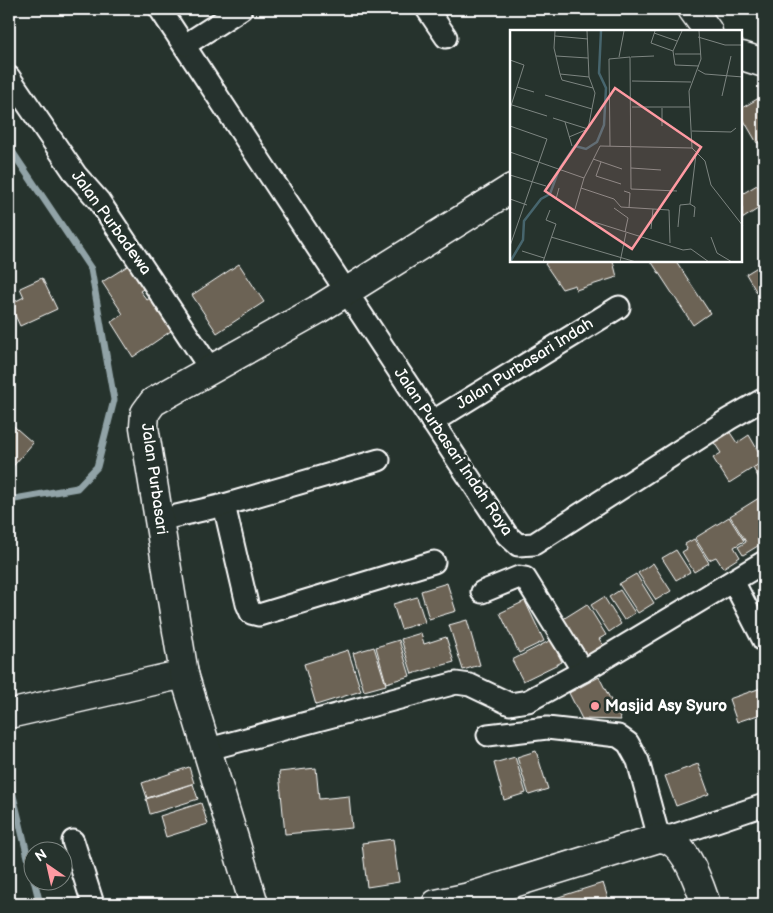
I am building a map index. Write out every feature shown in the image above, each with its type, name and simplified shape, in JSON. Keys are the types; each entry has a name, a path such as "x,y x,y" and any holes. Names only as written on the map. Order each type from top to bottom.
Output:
{"street":[{"name":"Jalan Purbasari Indah Raya","path":"160,9 507,535 518,545 534,544 729,419 764,399"},
{"path":"185,45 241,9"},
{"path":"427,9 446,37"},
{"path":"692,9 707,30"},
{"path":"743,56 764,64"},
{"name":"Jalan Purbadewa","path":"9,77 76,175 100,201 212,370"},
{"name":"Jalan Purbasari","path":"254,904 205,750 184,674 144,427 146,413 152,402 346,293 510,189"},
{"name":"Jalan Purbasari Indah","path":"432,422 619,307"},
{"path":"159,520 224,506 379,460"},
{"path":"224,506 246,604 251,613 259,614 434,562"},
{"path":"205,750 456,682 470,685 510,704 528,701 583,671 764,562"},
{"path":"482,592 519,577 525,578 583,671"},
{"path":"733,581 764,641"},
{"path":"13,713 184,674"},
{"path":"488,735 547,728 618,736 628,743 638,761 662,838 680,847 692,868 706,904"},
{"path":"436,904 465,898 764,805"},
{"path":"73,841 93,904"}],"building":[{"path":"764,95 764,139 757,143 743,119 743,107"},
{"path":"757,185 764,196 764,205 743,218 743,193"},
{"path":"547,262 613,262 617,277 576,290 575,285 562,289 545,264"},
{"path":"652,262 677,262 710,313 693,325"},
{"path":"764,263 764,293 759,296 746,274"},
{"path":"239,264 264,302 217,333 192,295"},
{"path":"129,265 145,288 140,291 147,300 150,298 171,331 133,357 111,322 123,314 102,282"},
{"path":"42,278 57,309 20,326 10,304 24,297 20,288"},
{"path":"9,422 33,443 9,471"},
{"path":"729,431 737,443 749,435 764,461 729,483 713,458 721,453 713,441"},
{"path":"764,461 764,487 753,468"},
{"path":"762,496 764,499 764,534 757,538 761,544 743,555 738,547 746,542 730,516"},
{"path":"729,517 744,541 734,547 740,557 723,568 716,557 709,560 695,538"},
{"path":"694,539 709,563 694,572 682,552 687,549 685,544"},
{"path":"676,550 690,572 676,580 662,558"},
{"path":"653,563 671,591 656,600 638,573"},
{"path":"636,574 654,603 638,613 619,584"},
{"path":"447,583 456,611 429,619 421,591"},
{"path":"620,590 635,613 624,620 609,597"},
{"path":"417,597 425,622 401,629 393,604"},
{"path":"604,597 621,624 609,632 591,605"},
{"path":"525,601 544,641 519,653 500,613"},
{"path":"587,604 606,635 599,639 605,647 588,658 563,619"},
{"path":"467,620 480,665 463,670 449,625"},
{"path":"421,633 424,644 446,637 454,662 412,674 401,639"},
{"path":"399,640 410,676 386,683 376,647"},
{"path":"551,640 562,662 523,681 512,660"},
{"path":"374,647 386,685 364,691 353,653"},
{"path":"348,650 361,691 316,705 304,664"},
{"name":"Masjid Asy Syuro","path":"599,677 621,720 582,719 569,693"},
{"path":"764,687 764,713 737,722 729,699"},
{"path":"536,751 548,789 529,795 517,757"},
{"path":"515,757 526,793 504,800 494,763"},
{"path":"698,764 709,794 676,806 665,776"},
{"path":"189,767 194,783 147,798 142,783"},
{"path":"316,768 319,799 349,796 352,828 285,834 279,772"},
{"path":"193,784 198,799 150,814 146,799"},
{"path":"201,803 208,824 166,837 160,816"},
{"path":"393,839 399,882 367,887 362,843"},
{"path":"603,883 610,904 550,904 549,900"}],"waterway":[{"path":"9,147 91,269 114,400 97,467 77,488 9,500"},
{"path":"9,779 24,840"},
{"path":"36,890 40,904"}],"place":[{"name":"Masjid Asy Syuro","path":"595,706"}]}
